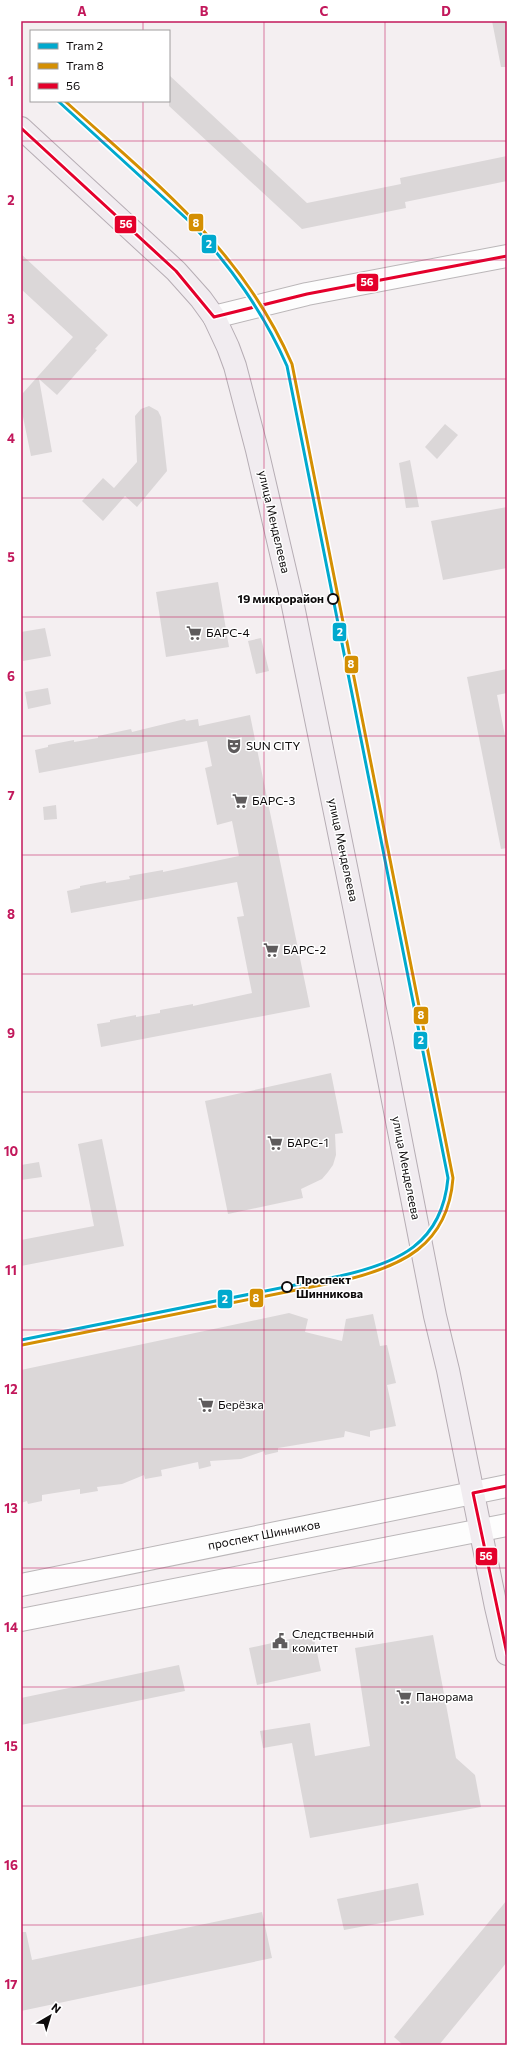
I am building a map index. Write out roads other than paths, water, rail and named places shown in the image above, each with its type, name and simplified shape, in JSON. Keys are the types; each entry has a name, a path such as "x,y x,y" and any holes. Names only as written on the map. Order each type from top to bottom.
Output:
{"main road":[{"name":"улица Менделеева","path":"21,128 176,271 201,299 214,317 235,366 259,458 286,574 382,1044 435,1316 507,1654"}],"street":[{"path":"214,317 307,294 507,256"},
{"name":"проспект Шинников","path":"21,1585 507,1486"},
{"path":"21,1620 507,1525"}],"tram line":[{"name":"2","path":"21,1340 340,1276 361,1271 380,1264 398,1257 414,1247 426,1235 437,1219 444,1201 448,1178 287,366 278,346 256,308 219,255 190,222 59,102"},
{"name":"8","path":"22,1345 341,1281 383,1269 418,1250 431,1237 442,1221 449,1201 453,1178 292,364 272,323 248,286 222,252 194,220 163,190 66,102"}],"place":[{"name":"19 микрорайон","path":"333,599"},
{"name":"БАРС-4","path":"194,633"},
{"name":"SUN CITY","path":"234,746"},
{"name":"БАРС-3","path":"240,801"},
{"name":"БАРС-2","path":"271,950"},
{"name":"БАРС-1","path":"275,1143"},
{"name":"Проспект Шинникова","path":"287,1287"},
{"name":"Берёзка","path":"206,1405"},
{"name":"Следственный комитет","path":"280,1641"},
{"name":"Панорама","path":"404,1697"}]}
